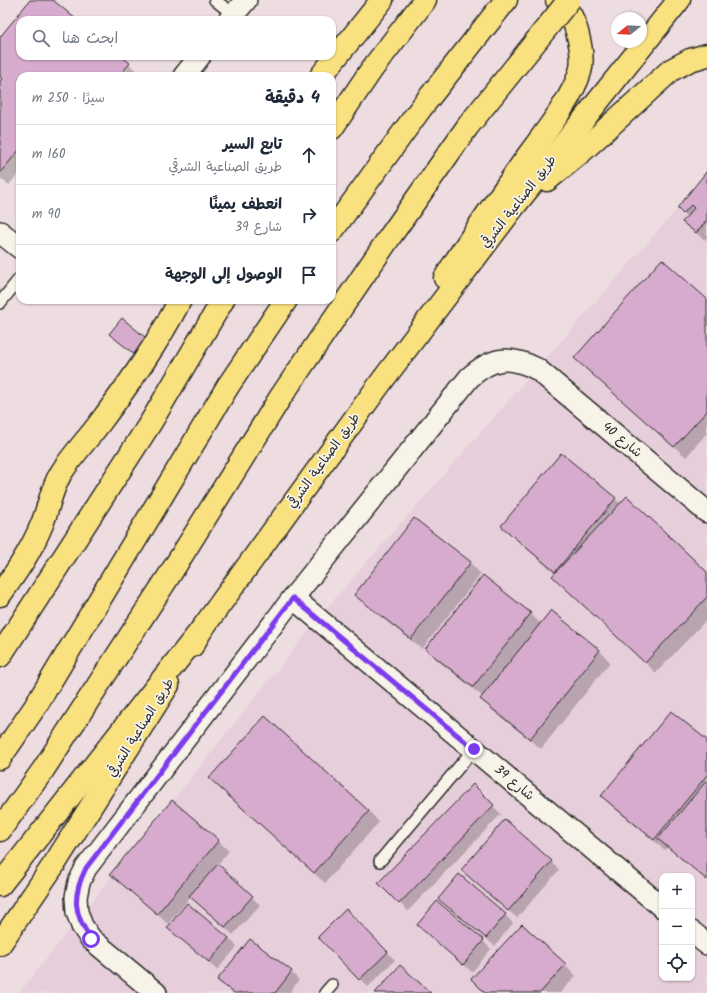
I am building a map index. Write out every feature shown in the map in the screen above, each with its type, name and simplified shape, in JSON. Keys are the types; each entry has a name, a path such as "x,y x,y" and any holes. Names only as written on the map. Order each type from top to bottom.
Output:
{"main road":[{"path":"336,57 382,0"},
{"path":"336,122 372,69 425,0"},
{"path":"336,225 421,108 506,0"},
{"path":"382,381 465,245 542,137 572,92 581,71 581,48 576,28 568,11 557,0"},
{"path":"0,830 43,770 167,579 280,398 389,238 468,126 569,0"},
{"name":"طريق الصناعية الشرقي","path":"0,944 83,819 202,629 382,381 512,209 679,0"},
{"path":"512,209 580,153 671,70 690,60 707,55"},
{"path":"324,72 334,60"},
{"path":"0,595 19,569 32,547 43,523 50,497 60,475 146,360 178,304"},
{"path":"0,656 151,422 221,304"},
{"path":"0,758 35,707 228,386 283,304"},
{"path":"0,885 202,629"}],"street":[{"path":"187,72 197,60"},
{"path":"0,232 16,245"},
{"name":"شارع 40","path":"293,598 469,378 480,368 494,362 508,360 523,362 537,369 707,512"},
{"path":"156,993 102,949 91,939 82,926 77,912 76,897 80,882 86,868 293,598"},
{"name":"شارع 39","path":"293,598 659,904"},
{"path":"695,934 707,944"}],"lane":[{"path":"215,0 236,12"},
{"path":"0,303 16,283"},
{"path":"380,861 474,749"}],"shaded area":[{"path":"707,175 707,993 19,993 331,603"}],"building":[{"path":"30,0 53,0 72,16 17,16"},
{"path":"16,17 16,60 126,60 130,63 122,72 16,72 16,154 0,173 0,81 2,79 0,77 0,37"},
{"path":"707,171 707,220 696,233 682,222 694,208 691,205 683,214 677,208"},
{"path":"662,259 707,299 707,411 674,447 574,358"},
{"path":"122,318 146,338 134,354 109,334"},
{"path":"561,453 616,498 555,572 501,526"},
{"path":"627,496 707,572 707,597 645,663 552,576"},
{"path":"414,518 471,562 411,639 354,595"},
{"path":"483,575 531,613 473,687 425,649"},
{"path":"551,610 600,650 530,739 480,699"},
{"path":"671,711 707,740 707,775 654,840 601,796"},
{"path":"265,716 369,811 314,873 209,778"},
{"path":"707,780 707,880 658,839"},
{"path":"473,784 494,805 399,904 378,883"},
{"path":"172,800 219,840 157,914 110,874"},
{"path":"505,819 552,861 508,911 461,870"},
{"path":"218,864 253,896 225,927 189,896"},
{"path":"459,874 506,914 486,938 438,899"},
{"path":"437,901 484,940 463,965 417,925"},
{"path":"187,903 229,938 209,962 167,928"},
{"path":"346,909 388,952 359,980 318,937"},
{"path":"522,924 566,964 540,993 485,993 471,979"},
{"path":"250,939 292,971 275,993 234,993 217,980"},
{"path":"400,965 431,993 375,993"}],"route":[{"path":"91,939 82,926 77,912 76,897 86,868 293,598 474,749"}]}
